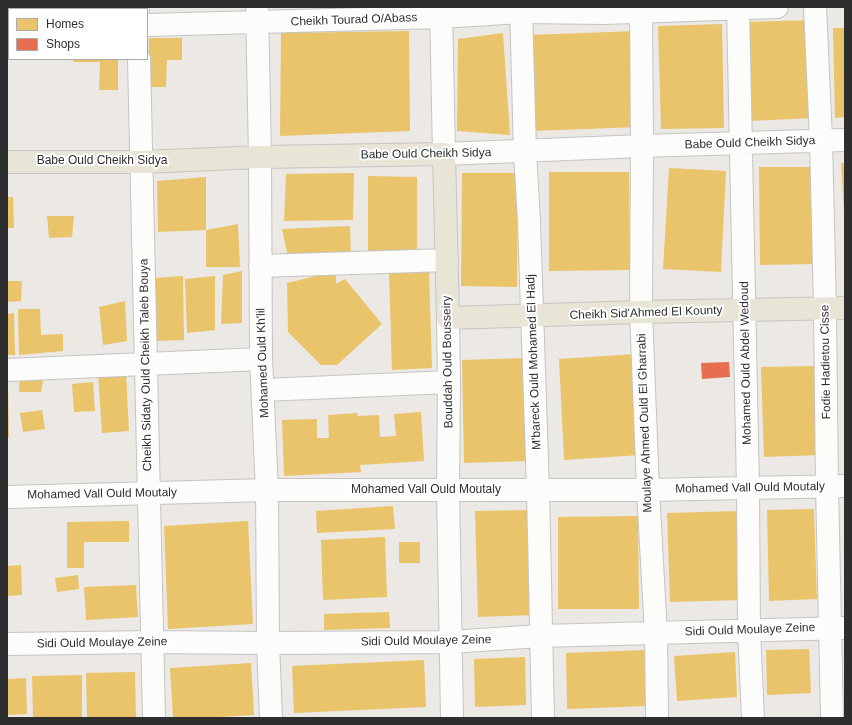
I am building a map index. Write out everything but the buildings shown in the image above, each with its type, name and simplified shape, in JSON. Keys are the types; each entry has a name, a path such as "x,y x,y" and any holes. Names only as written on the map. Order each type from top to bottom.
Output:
{"main road":[{"name":"Babe Ould Cheikh Sidya","path":"7,162 142,162 260,157 444,154"},
{"name":"Bouddah Ould Bousseiry","path":"444,154 448,318"},
{"name":"Cheikh Sid'Ahmed El Kounty","path":"448,318 835,308"}],"street":[{"name":"Cheikh Tourad O/Abass","path":"148,26 257,15 521,9 604,13 641,9 777,7"},
{"name":"Fodie Hadietou Cisse","path":"815,7 821,140 835,308 838,627 832,718"},
{"name":"Mohamed Ould Abdel Wedoud","path":"738,8 748,488 749,630 753,718"},
{"name":"M'bareck Ould Mohamed El Hadj","path":"521,9 538,490 540,636 543,718"},
{"name":"Moulaye Ahmed Ould El Gharrabi","path":"641,9 641,312 648,490 656,634 658,718"},
{"name":"Bouddah Ould Bousseiry","path":"441,12 444,154"},
{"name":"Mohamed Ould Kh'lil","path":"257,15 260,157 261,359 264,390 267,490 268,643 271,718"},
{"name":"Cheikh Sidaty Ould Cheikh Taleb Bouya","path":"139,60 154,718"},
{"name":"Babe Ould Cheikh Sidya","path":"444,154 845,140"},
{"path":"260,266 447,260"},
{"name":"Bouddah Ould Bousseiry","path":"448,318 448,490 452,718"},
{"path":"7,370 261,359"},
{"path":"264,390 449,382"},
{"name":"Mohamed Vall Ould Moutaly","path":"7,496 267,490 648,490 836,486"},
{"name":"Sidi Ould Moulaye Zeine","path":"7,644 152,642 450,642 540,636 656,634 838,627"}]}
